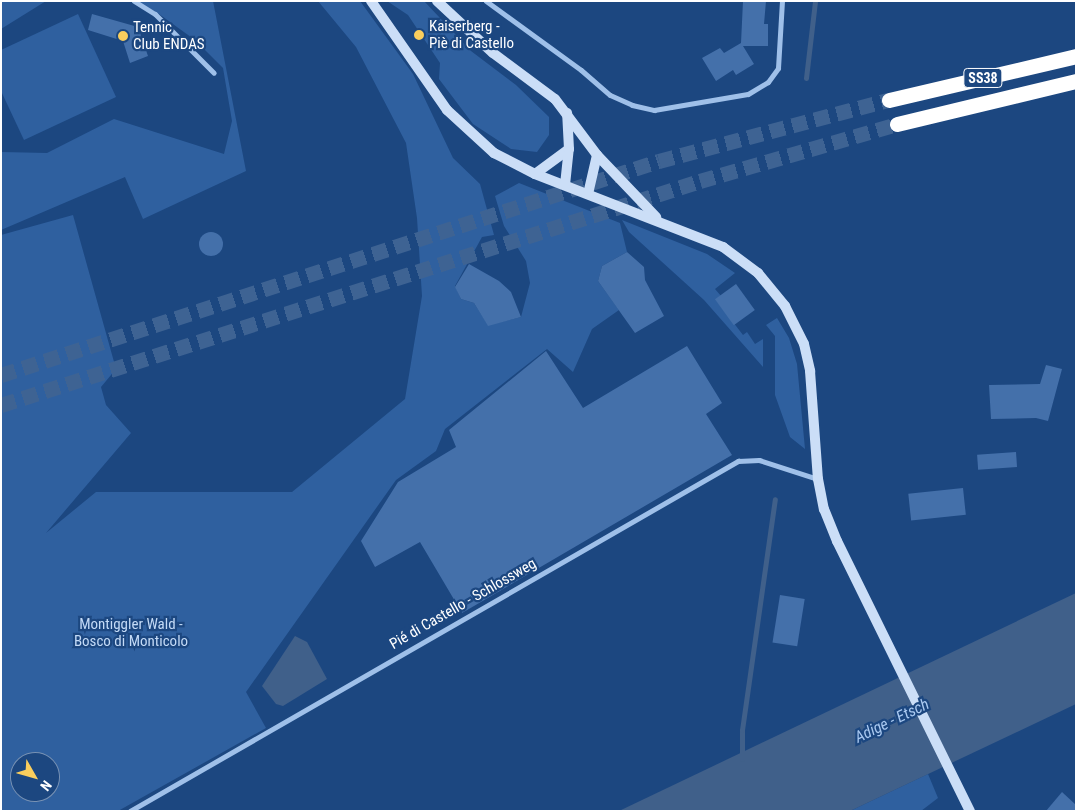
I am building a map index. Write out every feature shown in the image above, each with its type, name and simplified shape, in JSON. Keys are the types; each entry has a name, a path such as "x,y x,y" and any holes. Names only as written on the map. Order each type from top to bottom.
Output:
{"highway":[{"name":"SS38","path":"889,100 1076,56"},
{"name":"SS38","path":"897,124 1076,81"}],"main road":[{"path":"371,1 448,110 472,136 494,153 535,174 659,220 723,247 758,273 785,306 804,344 810,371 818,479 824,509 836,541 894,654 969,810"},
{"path":"437,1 462,26 567,112 597,155 659,220"},
{"path":"565,185 569,149 567,112"},
{"path":"535,174 569,149"},
{"path":"588,194 597,155"}],"street":[{"path":"134,1 155,14 214,73"},
{"path":"486,1 581,70 610,94 632,106 654,110 748,94 768,82 778,68 782,1"},
{"name":"Pié di Castello - Schlossweg","path":"130,811 738,461 759,460 818,479"}],"green space":[{"path":"1,1 46,1 1,29"},
{"path":"133,1 213,1 246,171 143,219 125,177 1,230 1,152 47,153 114,119 224,154 232,121 223,68 195,40 159,14"},
{"name":"Montiggler Wald - Bosco di Monticolo","path":"318,1 360,1 413,74 453,158 480,184 494,235 482,237 455,286 461,299 474,303 488,325 521,317 530,283 526,261 504,226 495,196 519,183 620,223 627,252 602,266 598,281 619,310 592,329 573,372 547,349 445,429 436,451 396,480 246,692 266,728 118,811 2,811 1,235 73,215 116,369 101,387 106,405 131,433 46,533 96,492 292,492 405,399 422,296 417,218 406,143 356,47"},
{"path":"387,1 424,1 471,51 516,85 549,117 549,135 537,152 511,149 473,124 439,79 440,63 408,15"},
{"path":"78,14 116,97 24,140 1,91 1,50"},
{"path":"622,220 707,254 735,273 715,289 721,296 716,300 743,335 747,332 755,344 763,339 763,367 704,300 629,232"},
{"path":"777,318 789,338 797,364 805,449 790,437 775,395 775,336 766,325"},
{"path":"928,774 938,798 921,811 850,811"}],"water":[{"name":"Adige - Etsch","path":"1076,593 1076,704 850,811 619,811"},
{"path":"295,636 307,642 327,679 283,706 276,704 262,686"}],"building":[{"path":"743,1 766,1 764,24 768,24 768,46 743,46 754,64 736,75 733,70 716,81 702,58 720,48 724,53 741,43"},
{"name":"Tennic Club ENDAS","path":"92,14 138,27 148,56 130,63 123,41 88,30"},
{"path":"211,232 216,233 222,239 222,249 216,255 211,256 206,255 200,249 199,244 200,239 206,233"},
{"path":"627,252 644,267 645,280 664,316 635,333 598,281 602,266"},
{"path":"469,264 499,281 511,292 521,317 488,326 474,303 461,299 455,287"},
{"path":"736,284 755,310 734,325 715,299"},
{"path":"687,346 722,403 706,414 732,455 462,613 420,542 375,567 361,541 398,482 456,447 449,430 546,351 583,408"},
{"path":"1046,365 1062,369 1048,421 1036,418 991,419 989,385 1040,384"},
{"path":"1016,452 1017,467 978,470 977,455"},
{"path":"963,488 966,515 911,521 908,494"},
{"path":"780,595 805,599 797,646 772,642"},
{"path":"1062,792 1076,805 1076,811 1046,811"}],"waterway":[{"path":"806,78 815,1"},
{"path":"742,759 742,730 775,499"}],"tunnel":[{"path":"1,375 659,161 889,100"},
{"path":"1,405 700,181 897,124"}],"place":[{"name":"Kaiserberg - Piè di Castello","path":"419,35"},
{"name":"Tennic Club ENDAS","path":"123,36"}]}
